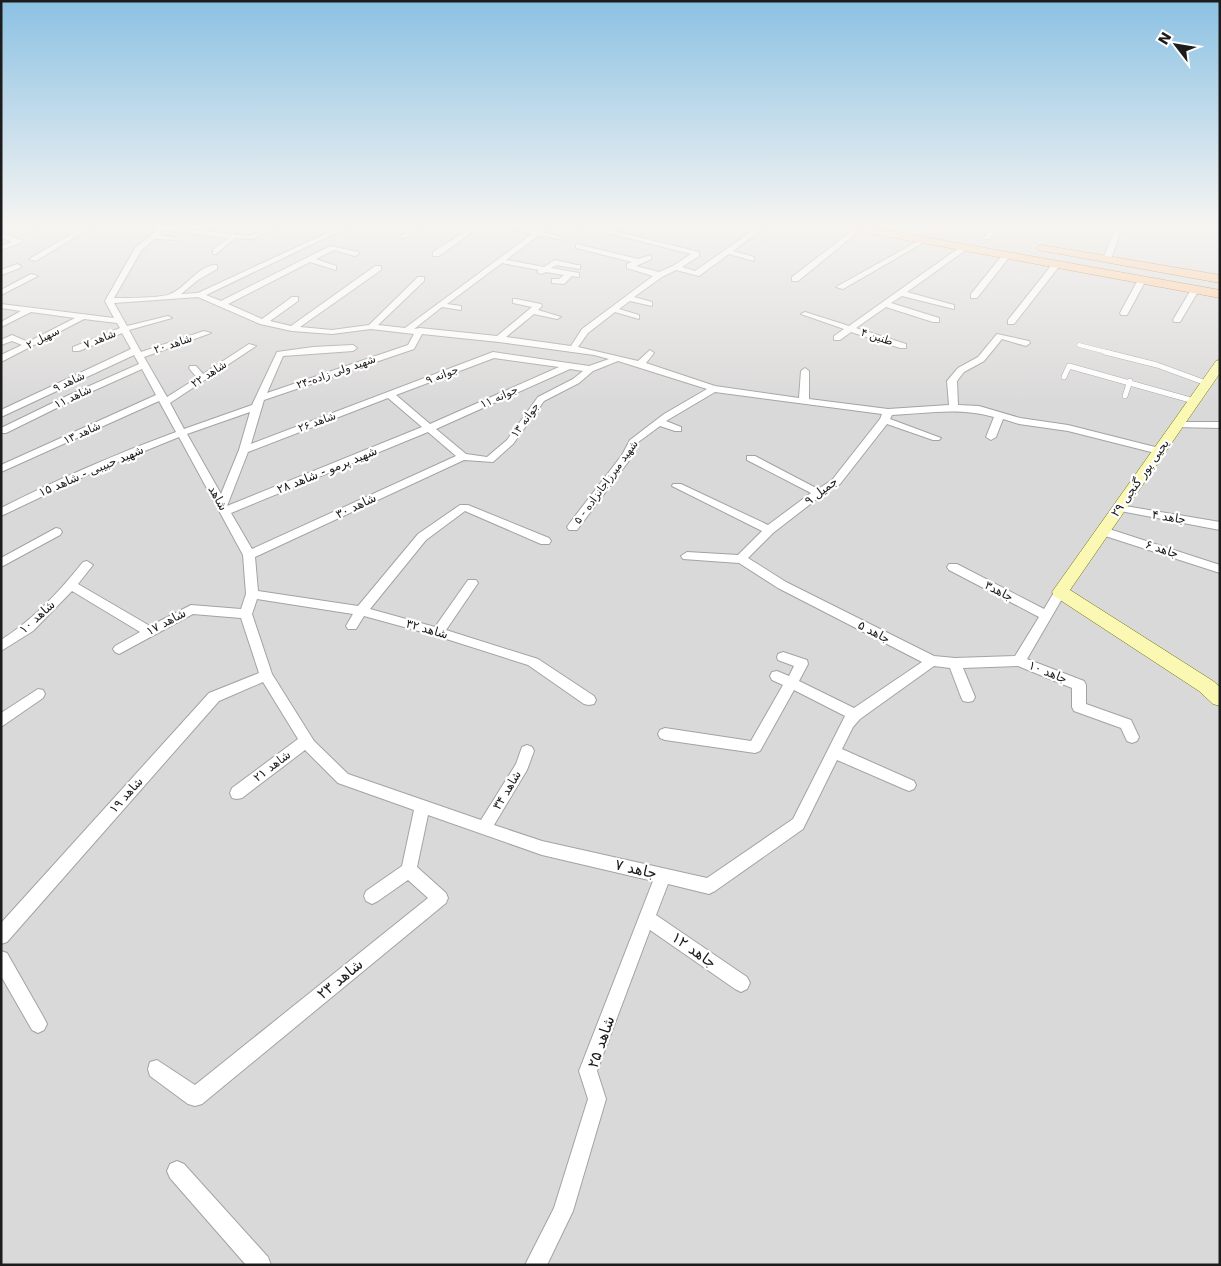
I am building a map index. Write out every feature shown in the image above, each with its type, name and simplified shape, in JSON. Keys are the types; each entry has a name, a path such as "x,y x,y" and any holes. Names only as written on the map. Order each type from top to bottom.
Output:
{"main road":[{"path":"1174,286 1220,294"},
{"name":"یحیی پور گنجی ۲۹","path":"1060,592 1220,364"},
{"path":"1060,592 1206,686 1220,699"}],"street":[{"path":"1,293 14,286"},
{"path":"109,301 117,286"},
{"path":"172,297 185,286"},
{"path":"109,301 199,295 218,286"},
{"path":"222,304 258,286"},
{"path":"292,329 353,286"},
{"path":"371,327 414,286"},
{"path":"408,329 467,286"},
{"path":"573,349 585,331 646,286"},
{"path":"837,338 911,286"},
{"path":"974,296 982,286"},
{"path":"1011,322 1039,286"},
{"path":"1124,313 1139,286"},
{"path":"1177,320 1195,290"},
{"path":"902,292 951,307"},
{"path":"199,295 263,322 292,329 332,332 371,327 408,329 573,349 640,364 714,388 804,400 886,416 936,438"},
{"path":"630,299 649,304"},
{"path":"263,322 295,300"},
{"name":"شاهد","path":"109,301 249,555 252,594 246,614"},
{"path":"499,339 538,306 516,301"},
{"path":"885,304 936,320"},
{"path":"442,305 458,308"},
{"path":"1,306 84,316 122,325 168,318"},
{"path":"1,325 28,310"},
{"path":"615,310 636,317"},
{"path":"532,311 557,316"},
{"name":"طنین ۴","path":"805,314 903,346 895,353"},
{"name":"سهیل ۲","path":"1,359 84,316"},
{"name":"شاهد ۷","path":"76,349 122,325"},
{"name":"شهید ولی زاده-۲۴","path":"262,398 411,347 420,330"},
{"name":"شاهد ۲۰","path":"141,356 207,333"},
{"path":"954,408 952,381 961,370 981,359 1000,336 1026,343"},
{"path":"1,343 12,338 29,345"},
{"name":"شاهد ۲۲","path":"164,399 202,378 252,346"},
{"path":"224,508 244,450 256,407 262,398 280,354 353,348"},
{"path":"640,364 650,353"},
{"name":"جوانه ۹","path":"390,395 493,355 569,366"},
{"name":"شاهد ۹","path":"1,414 141,356"},
{"name":"شاهد ۱۱","path":"3,431 72,397 141,356"},
{"path":"569,366 590,369 618,358"},
{"name":"جوانه ۱۱","path":"429,428 569,366"},
{"path":"193,368 202,378"},
{"name":"جوانه ۱۳","path":"463,457 489,460 510,442 541,399 576,381 590,369"},
{"path":"804,400 805,371"},
{"name":"شهید میرزاجانزاده - ۵","path":"573,528 627,456 633,442 659,422 714,388"},
{"path":"390,395 463,457"},
{"name":"شاهد ۲۶","path":"244,450 390,395"},
{"name":"شاهد ۱۳","path":"1,469 164,399"},
{"name":"شهید حبیبی - شاهد ۱۵","path":"1,513 34,495 182,432 256,407"},
{"path":"886,416 954,408 979,409 1019,421 1068,428 1159,451"},
{"path":"991,437 1000,414"},
{"name":"جمیل ۹","path":"741,559 769,530 818,493 836,482 886,416"},
{"path":"659,422 678,429"},
{"path":"1177,425 1220,425"},
{"name":"شهید پرمو - شاهد ۲۸","path":"224,508 429,428"},
{"name":"شاهد ۳۰","path":"249,555 463,457"},
{"path":"751,458 818,493"},
{"path":"677,486 769,530"},
{"path":"352,626 361,611 422,537 464,508 544,541"},
{"name":"جاهد ۴","path":"1119,508 1220,526"},
{"name":"جاهد ۶","path":"1103,531 1220,568"},
{"path":"3,559 56,532"},
{"path":"687,556 741,559"},
{"name":"جاهد ۵","path":"741,559 782,585 932,662 1019,661"},
{"name":"شاهد ۱۰","path":"1,646 29,628 71,585 87,565"},
{"name":"جاهد۳","path":"953,567 1046,615"},
{"path":"438,632 472,583"},
{"path":"71,585 149,631"},
{"path":"1019,661 1060,592"},
{"name":"شاهد ۳۲","path":"252,594 361,611 438,632 533,662 589,700"},
{"name":"شاهد ۱۷","path":"118,649 191,609 246,614"},
{"path":"246,614 266,675 307,740"},
{"path":"665,734 755,747 784,679 802,664 783,657"},
{"name":"جاهد ۱۰","path":"1019,661 1079,685 1079,707 1126,724 1132,737"},
{"name":"جاهد ۷","path":"307,740 309,745 343,779 542,848 709,886 798,824 848,723 855,714 932,662"},
{"path":"955,663 968,697"},
{"name":"شاهد ۱۹","path":"1,936 214,697 266,675"},
{"path":"784,679 855,714"},
{"path":"1,721 38,694"},
{"name":"شاهد ۲۱","path":"237,793 307,740"},
{"name":"شاهد ۳۴","path":"484,828 522,766 527,751"},
{"path":"834,752 909,785"},
{"path":"372,896 409,870 422,806"},
{"name":"شاهد ۲۳","path":"157,1069 195,1097 440,898 409,870"},
{"name":"شاهد ۲۵","path":"536,1265 563,1211 597,1099 588,1071 663,876"},
{"name":"جاهد ۱۲","path":"647,918 742,983"},
{"path":"1,959 38,1024"},
{"path":"177,1171 260,1265"}],"lane":[{"path":"1079,345 1157,365 1206,383"},
{"path":"1064,377 1069,366 1130,381 1194,400"},
{"path":"1125,396 1130,381"}],"shaded area":[{"path":"1,286 1220,286 1220,1265 1,1265"}]}
